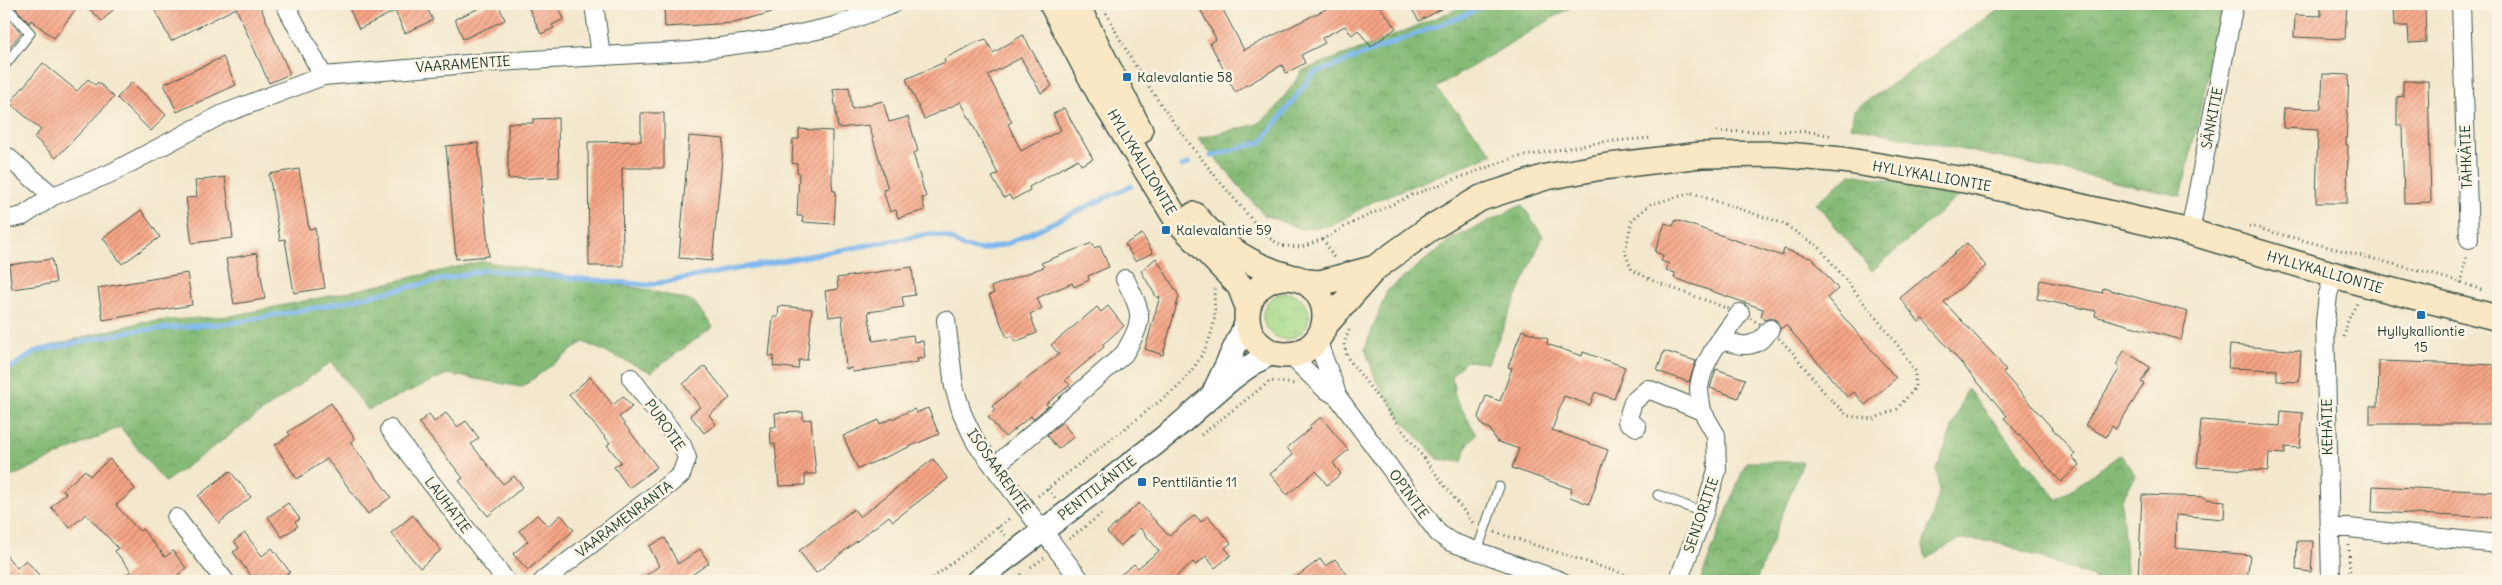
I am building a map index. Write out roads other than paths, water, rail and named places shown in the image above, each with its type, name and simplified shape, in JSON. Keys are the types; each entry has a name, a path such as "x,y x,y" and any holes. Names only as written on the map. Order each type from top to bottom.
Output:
{"main road":[{"name":"HYLLYKALLIONTIE","path":"1052,4 1102,96 1177,220 1201,247 1237,266 1320,283 1376,268"},
{"name":"HYLLYKALLIONTIE","path":"1076,4 1156,161 1184,203 1237,266 1240,286 1248,314"},
{"name":"HYLLYKALLIONTIE","path":"1321,332 1376,268 1430,229 1482,198 1546,176 1602,167 1701,155 1775,154 1843,160 1970,181 2190,232 2362,283 2498,318"},
{"path":"1277,278 1299,280 1319,293 1325,308 1321,332 1305,350 1281,354 1256,340 1248,314 1254,294 1264,284 1277,278"}],"street":[{"path":"285,4 322,76"},
{"path":"594,4 601,56"},
{"name":"VAARAMENTIE","path":"4,220 23,216 53,196 109,174 223,114 322,76 480,63 690,51 772,40 835,26 893,4"},
{"name":"SÄNKITIE","path":"2190,232 2234,4"},
{"name":"TÄHKÄTIE","path":"2461,4 2468,239"},
{"path":"4,154 14,160 53,196"},
{"name":"KEHÄTIE","path":"2331,581 2325,323 2328,295 2334,274"},
{"path":"994,467 1124,354 1136,333 1140,310 1125,279"},
{"path":"1637,427 1627,421 1632,402 1648,389 1702,411 1699,389 1703,372 1721,339 1740,313"},
{"name":"PENTTILÄNTIE","path":"1214,392 1248,314"},
{"name":"ISOSAARENTIE","path":"946,320 954,387 962,413 976,443 1081,581"},
{"path":"1721,339 1736,346 1751,346 1765,338 1770,329"},
{"name":"OPINTIE","path":"1321,332 1321,375 1334,380 1337,396 1438,533 1451,542 1561,581"},
{"path":"1281,354 1321,375"},
{"name":"PENTTILÄNTIE","path":"978,581 1174,428 1214,392 1258,360 1281,354"},
{"name":"PUROTIE","path":"631,378 682,444 687,458 681,475"},
{"name":"SENIORITIE","path":"1678,581 1704,513 1717,470 1716,435 1702,411"},
{"name":"LAUHATIE","path":"390,429 506,581"},
{"name":"VAARAMENRANTA","path":"543,581 681,475"},
{"path":"176,518 225,581"},
{"path":"2329,528 2349,528 2498,544"}],"lane":[{"path":"4,66 30,33 11,12"},
{"path":"1477,550 1499,487"},
{"path":"1658,495 1704,513"}],"waterway":[{"path":"1211,156 1262,142 1313,74 1488,4"},
{"path":"1182,166 1189,163"},
{"path":"4,372 37,351 132,331 232,323 325,306 485,270 648,285 929,234 947,237 964,247 982,250 1007,244 1131,186"}],"place":[{"name":"Kalevalantie 58","path":"1127,77"},
{"name":"Kalevalantie 59","path":"1166,230"},
{"name":"Hyllykalliontie 15","path":"2421,315"},
{"name":"Penttiläntie 11","path":"1142,482"}]}
